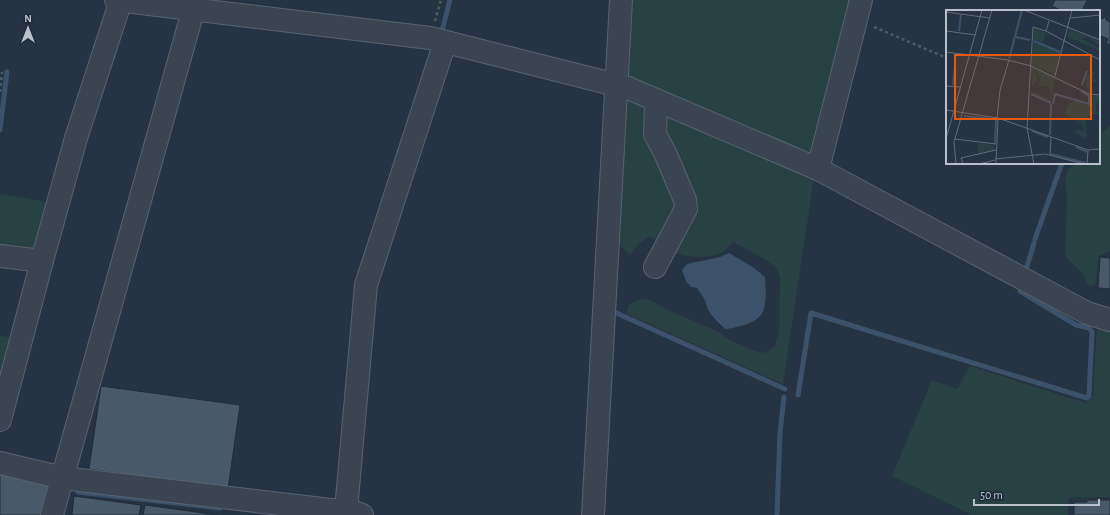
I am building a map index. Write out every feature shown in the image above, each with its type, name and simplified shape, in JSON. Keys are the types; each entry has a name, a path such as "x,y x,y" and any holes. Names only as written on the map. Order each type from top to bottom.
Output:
{"street":[{"path":"0,420 76,138 119,0 195,5 430,38 617,84 818,169 1087,314 1110,320"},
{"path":"593,515 621,0"},
{"path":"52,515 195,5"},
{"path":"818,169 859,10"},
{"path":"0,463 63,478 351,513 366,285 445,42"},
{"path":"655,268 686,209 685,200 666,155 655,134 656,100"},
{"path":"0,256 42,261"}],"path":[{"path":"859,10 946,57"},
{"path":"0,92 2,72"}],"green space":[{"path":"629,0 855,0 813,159 628,79 625,74"},
{"path":"623,95 650,105 679,204 665,241 648,237 637,246 630,255 616,242"},
{"path":"664,111 814,177 783,384 627,314 628,306 637,300 648,299 668,310 717,331 730,340 752,350 764,353 775,346 779,330 780,277 776,268 765,259 733,242 719,254 705,256 697,257 682,255 670,251 684,184 665,123"},
{"path":"1110,126 1110,251 1099,255 1095,284 1093,286 1088,285 1084,275 1067,258 1065,253 1067,199 1065,183 1067,170 1071,167 1078,164 1100,164 1100,134"},
{"path":"0,194 53,203 39,253 0,252"},
{"path":"1097,324 1110,327 1110,497 1069,498 1068,515 972,515 892,476 932,380 957,389 970,366 1086,403 1093,396"},
{"path":"0,335 17,340 0,390"}],"water":[{"path":"729,253 754,268 765,277 766,300 761,315 756,320 738,327 725,329 708,310 705,300 697,288 691,287 686,281 682,270 687,264 720,257"}],"building":[{"path":"1055,0 1087,0 1082,10 1061,10 1052,6"},
{"path":"1104,17 1110,22 1110,45 1106,43 1108,39 1100,35 1100,18 1103,19"},
{"path":"1100,257 1110,258 1110,289 1098,288"},
{"path":"101,386 240,405 228,489 89,469"},
{"path":"1,469 52,483 43,515 0,515"},
{"path":"74,496 141,505 139,515 72,515"},
{"path":"1087,500 1110,500 1110,515 1074,515 1074,502 1087,502"},
{"path":"145,505 218,515 143,515"}],"waterway":[{"path":"442,31 450,0"},
{"path":"0,130 7,72"},
{"path":"1035,239 1062,164"},
{"path":"1026,270 1034,243"},
{"path":"798,395 811,313 1087,398 1089,396 1092,332 1089,328 1076,325 1020,291"},
{"path":"612,311 785,389"},
{"path":"777,515 780,432 784,397"},
{"path":"78,492 220,508"}]}
